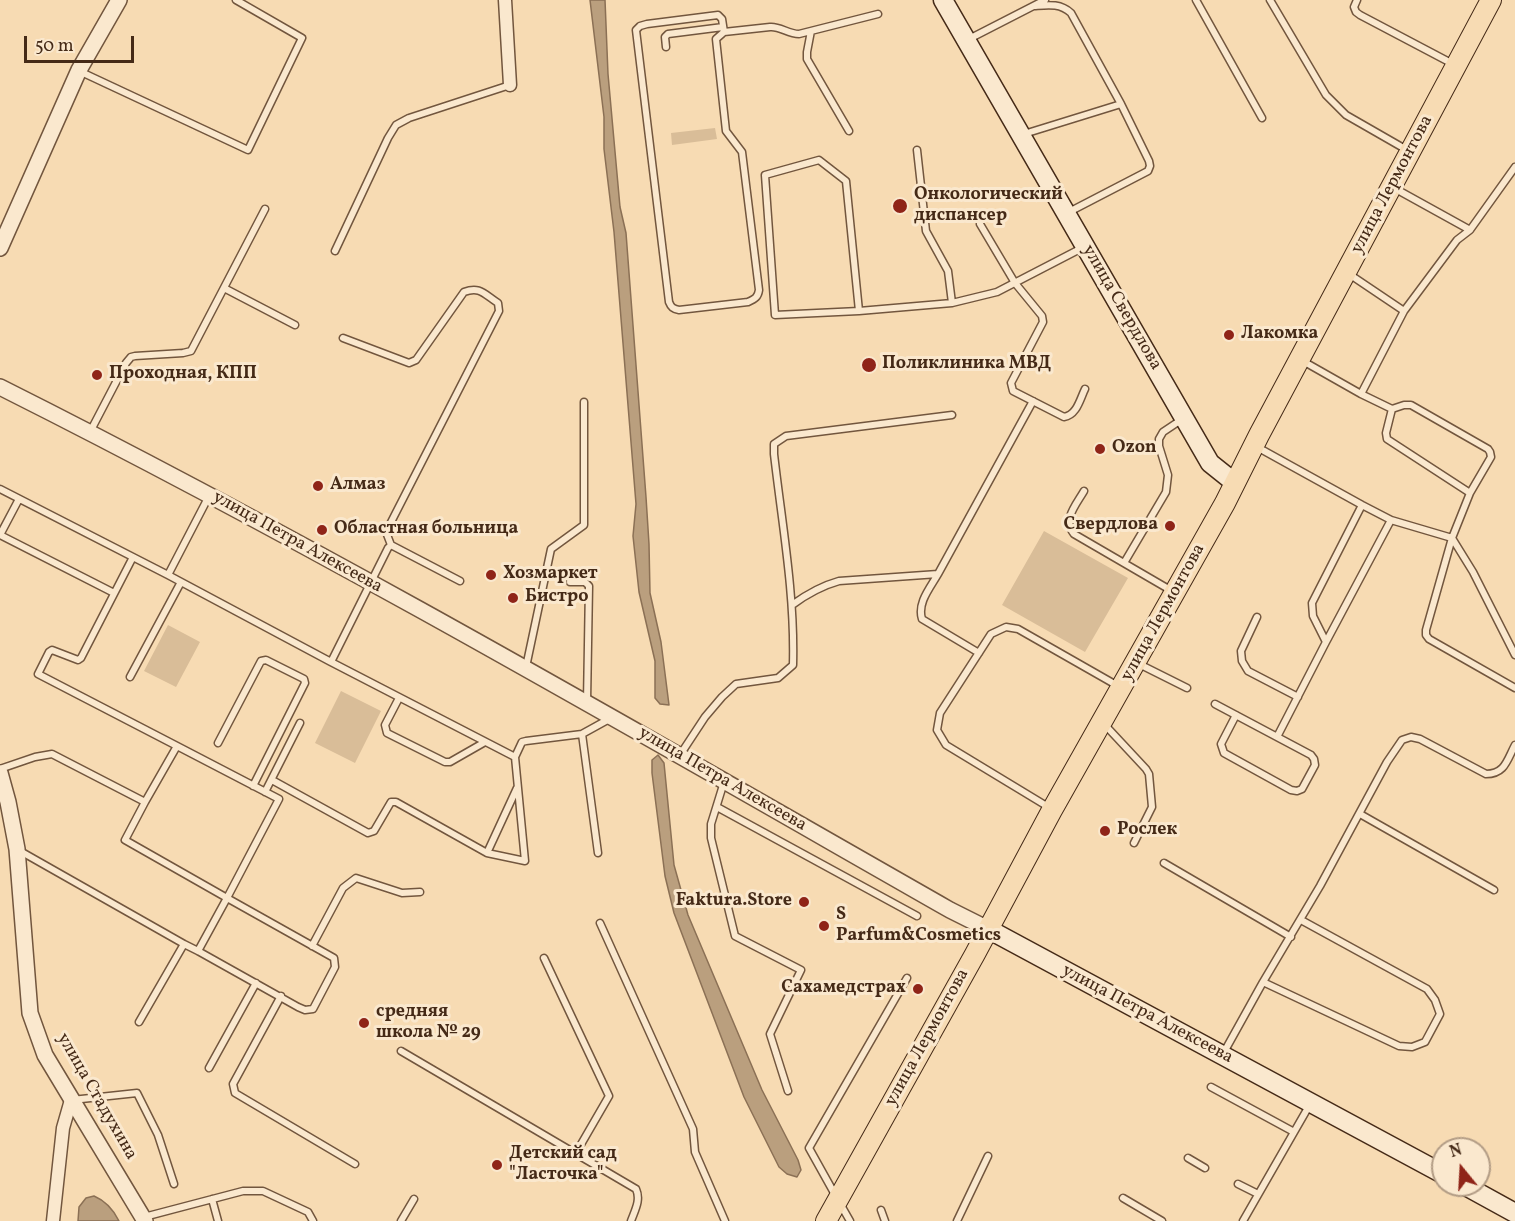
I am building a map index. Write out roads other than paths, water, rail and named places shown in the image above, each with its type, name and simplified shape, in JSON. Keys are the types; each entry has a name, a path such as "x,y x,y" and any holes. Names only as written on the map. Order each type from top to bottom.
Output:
{"main road":[{"name":"улица Свердлова","path":"943,0 1210,463 1235,483"},
{"name":"улица Лермонтова","path":"826,1221 1235,483 1491,0"},
{"name":"улица Петра Алексеева","path":"988,929 1431,1168"},
{"path":"1486,1197 1515,1213"}],"street":[{"path":"0,248 79,70 118,0"},
{"path":"505,0 510,85"},
{"name":"улица Петра Алексеева","path":"0,387 90,432 526,668 950,910 988,929"},
{"name":"улица Стадухина","path":"0,773 4,802 17,849 30,1013 45,1055 144,1219"},
{"path":"53,1221 63,1128 71,1100"}],"lane":[{"path":"79,70 248,150 302,38 236,0"},
{"path":"966,40 1045,0"},
{"path":"1196,0 1262,118"},
{"path":"1270,0 1326,95 1346,115 1410,152"},
{"path":"1357,0 1354,7 1360,15 1456,66"},
{"path":"1034,6 1056,5 1071,13 1121,104 1150,166 1148,171 1066,213"},
{"path":"666,47 665,37 668,34 774,26 794,34 878,14"},
{"path":"718,15 722,19 723,30 716,39 716,43 726,131 742,152 759,290 758,296 748,302 679,310 670,306 669,302 636,30 647,24 718,15"},
{"path":"811,31 807,59 849,131"},
{"path":"335,250 396,125 409,118 510,85"},
{"path":"1021,135 1121,104"},
{"path":"917,150 927,231 948,271 952,303"},
{"path":"859,311 846,181 819,160 765,175 775,315 859,311 952,303 997,292 1085,247"},
{"path":"1361,394 1404,311 1457,240 1470,230 1515,167"},
{"path":"1392,186 1470,230"},
{"path":"90,432 128,360 135,356 183,354 191,351 265,209"},
{"path":"980,224 1015,283 1042,316 1043,322 1011,383 1013,391 1064,417 1074,412 1085,389"},
{"path":"1346,272 1404,311"},
{"path":"224,288 295,325"},
{"path":"343,338 409,363 416,360 464,292 478,290 498,303 499,312 386,532 391,545 460,581"},
{"path":"1300,360 1392,409 1411,405 1490,452 1491,457 1470,493 1452,538 1426,635 1429,639 1515,688"},
{"path":"979,653 922,619 921,604 1033,401"},
{"path":"526,668 551,549 584,525 584,402"},
{"path":"1392,409 1386,433 1387,439 1470,493"},
{"path":"680,756 705,717 736,684 778,678 794,665 792,605 774,444 786,436 952,415"},
{"path":"1124,563 1166,492 1168,475 1159,439 1163,432 1184,418"},
{"path":"1254,445 1391,520 1452,538 1473,572 1515,656"},
{"path":"0,489 515,757"},
{"path":"1083,491 1068,519 1070,529 1074,534 1175,593"},
{"path":"168,575 209,496"},
{"path":"19,499 0,535 114,593"},
{"path":"1326,642 1313,616 1312,603 1362,505"},
{"path":"1277,737 1391,520"},
{"path":"331,662 391,545"},
{"path":"133,557 81,658 78,660 52,650 38,674 279,799 198,951"},
{"path":"792,605 813,590 839,581 938,574"},
{"path":"130,677 181,582"},
{"path":"570,582 585,582 589,586 587,702"},
{"path":"1257,617 1241,651 1242,661 1248,671 1298,697"},
{"path":"1052,810 946,745 937,730 940,712 992,634 1006,627 1018,629 1122,688"},
{"path":"218,742 261,661 266,660 304,679 305,683 253,786"},
{"path":"1136,662 1186,688"},
{"path":"399,698 385,725 387,733 445,762 450,762 485,742"},
{"path":"1215,704 1236,715 1311,755 1315,765 1302,789 1291,790 1224,753 1221,744 1236,715"},
{"path":"272,780 368,832 374,831 391,802 396,802 487,853 525,861 515,757 522,742 582,734 611,717"},
{"path":"1102,722 1149,774 1152,807 1134,843"},
{"path":"265,792 300,723"},
{"path":"582,734 598,853"},
{"path":"1223,1055 1263,982 1291,938 1387,762 1402,740 1411,737 1420,740 1486,774 1494,774 1503,769 1515,745"},
{"path":"17,849 304,1010 313,1009 335,967 334,958 124,840 177,746"},
{"path":"0,768 52,754 145,802"},
{"path":"724,781 711,824 711,838 735,936 801,970 770,1034 788,1091"},
{"path":"487,853 518,788"},
{"path":"717,807 917,916"},
{"path":"1360,814 1494,890"},
{"path":"1164,863 1291,938"},
{"path":"312,946 343,888 356,878 402,893 420,892"},
{"path":"1263,982 1399,1046 1412,1047 1425,1042 1440,1014 1435,1000 1427,989 1301,920"},
{"path":"600,923 693,1129 695,1152 725,1221"},
{"path":"139,1022 184,944"},
{"path":"544,958 609,1096 576,1153"},
{"path":"850,1221 809,1148 907,978"},
{"path":"209,1068 256,983"},
{"path":"280,996 233,1084 235,1093 355,1164"},
{"path":"401,1051 636,1189 639,1194 638,1202 631,1221"},
{"path":"1210,1087 1294,1132"},
{"path":"71,1100 136,1093 158,1135 174,1184"},
{"path":"1243,1221 1311,1103"},
{"path":"957,1221 988,1156"},
{"path":"1188,1158 1205,1168"},
{"path":"1238,1184 1258,1194"},
{"path":"144,1219 243,1191 263,1191 308,1212 313,1221"},
{"path":"1124,1198 1162,1221"},
{"path":"212,1199 218,1221"},
{"path":"401,1221 414,1200"},
{"path":"881,1210 885,1221"}],"place":[{"name":"Онкологический диспансер","path":"900,206"},
{"name":"Лакомка","path":"1229,335"},
{"name":"Поликлиника МВД","path":"869,365"},
{"name":"Проходная, КПП","path":"97,375"},
{"name":"Ozon","path":"1100,449"},
{"name":"Алмаз","path":"318,486"},
{"name":"Свердлова","path":"1170,526"},
{"name":"Областная больница","path":"322,530"},
{"name":"Хозмаркет","path":"491,575"},
{"name":"Бистро","path":"513,598"},
{"name":"Рослек","path":"1105,831"},
{"name":"Faktura.Store","path":"804,902"},
{"name":"S Parfum&Cosmetics","path":"824,926"},
{"name":"Сахамедстрах","path":"918,989"},
{"name":"средняя школа № 29","path":"364,1023"},
{"name":"Детский сад \"Ласточка\"","path":"497,1165"}]}
